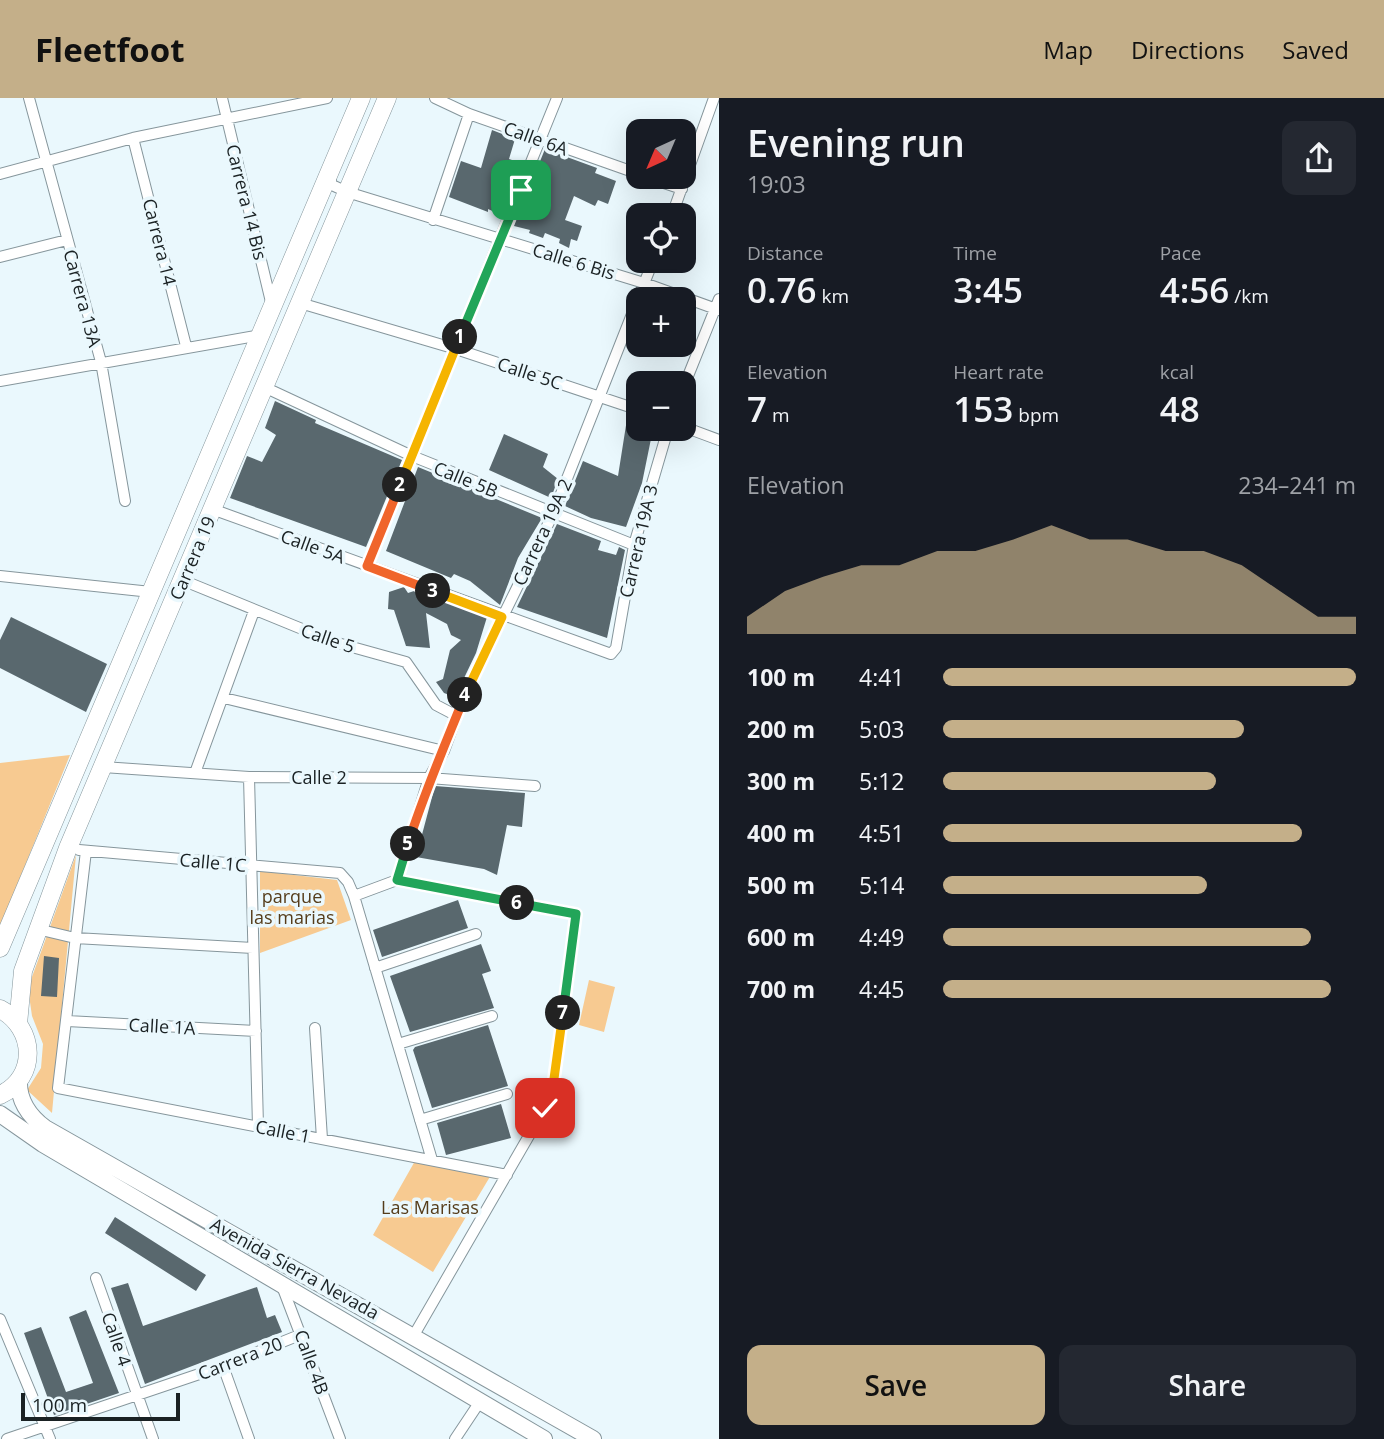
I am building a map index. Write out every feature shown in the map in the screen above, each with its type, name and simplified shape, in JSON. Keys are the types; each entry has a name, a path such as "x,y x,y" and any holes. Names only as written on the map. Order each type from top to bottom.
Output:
{"highway":[{"name":"Carrera 19","path":"0,948 361,98"},
{"name":"Carrera 19","path":"18,1024 21,980 37,929 77,850 103,766 387,98"},
{"path":"0,1009 18,1024 26,1037 28,1052 26,1067 19,1080 0,1095"}],"main road":[{"name":"Avenida Sierra Nevada","path":"19,1080 23,1103 45,1128 593,1439"},
{"name":"Avenida Sierra Nevada","path":"0,1114 43,1144 544,1439"}],"street":[{"name":"Carrera 13A","path":"29,98 100,362 125,501"},
{"name":"Carrera 14 Bis","path":"222,98 272,307"},
{"path":"0,174 133,138 327,98"},
{"name":"Calle 6A","path":"435,98 469,114 626,170"},
{"path":"367,566 542,141 557,98"},
{"path":"696,149 714,98"},
{"path":"433,220 469,114"},
{"name":"Carrera 14","path":"133,138 187,346"},
{"path":"330,171 332,185 347,192"},
{"path":"677,203 682,189"},
{"name":"Calle 6 Bis","path":"347,192 718,306"},
{"path":"306,224 317,214 327,223 330,232"},
{"path":"0,257 68,240"},
{"name":"Carrera 19A 2","path":"397,880 429,778 444,751 502,617 553,514 649,273"},
{"name":"Calle 5C","path":"300,303 456,349 626,405"},
{"path":"690,371 718,306"},
{"path":"0,381 261,335"},
{"name":"Calle 5B","path":"264,387 412,456 634,545"},
{"path":"696,431 719,440"},
{"name":"Carrera 19A 3","path":"611,654 616,648 634,545 664,441"},
{"name":"Calle 5A","path":"212,509 502,617 611,654"},
{"path":"0,576 151,592"},
{"name":"Calle 5","path":"182,580 334,642 405,662 436,705 457,716"},
{"path":"195,773 254,611"},
{"path":"224,698 444,751"},
{"name":"Calle 2","path":"103,766 249,777 429,778 535,786"},
{"path":"249,777 249,865 258,1126"},
{"path":"67,1021 75,938 77,850"},
{"name":"Calle 1C","path":"77,850 340,873 348,882 354,896"},
{"path":"414,1335 545,1108 553,1086 576,914 397,880 354,896 432,1160"},
{"path":"37,929 75,938 253,948"},
{"path":"375,968 476,934"},
{"path":"398,1044 492,1016"},
{"name":"Calle 1","path":"67,1021 58,1088 507,1175"},
{"name":"Calle 1A","path":"67,1021 256,1031"},
{"path":"315,1028 322,1139"},
{"path":"420,1120 507,1094"},
{"name":"Calle 4","path":"96,1278 153,1439"},
{"name":"Calle 4B","path":"282,1286 340,1439"},
{"path":"0,1319 50,1439"},
{"name":"Carrera 20","path":"7,1439 223,1366 302,1334"},
{"path":"223,1366 249,1439"},
{"path":"455,1439 479,1403"},
{"path":"50,1439 59,1423"}],"green space":[{"path":"70,755 0,927 0,763"},
{"path":"76,855 52,1113 27,1090 41,1068 43,1044 32,1016 28,988"},
{"name":"parque las marias","path":"260,871 337,880 351,920 260,953"},
{"path":"589,980 615,987 604,1032 579,1025"},
{"name":"Las Marisas","path":"415,1161 491,1175 433,1272 373,1235"}],"building":[{"path":"492,130 515,139 509,159 515,161 497,213 449,197 461,161 481,168"},
{"path":"545,149 597,168 595,173 616,181 608,204 598,200 595,206 574,196 565,220 582,226 577,241 571,239 569,248 559,243 560,239 545,233 543,238 529,233 530,230 514,226"},
{"path":"275,401 316,420 315,423 402,460 366,547 230,498 247,456 262,462 276,435 265,428"},
{"path":"626,425 626,441 651,441 642,483 626,527 591,518 565,506 583,461 618,476"},
{"path":"504,434 548,454 543,467 558,479 551,498 489,470"},
{"path":"418,467 542,518 518,558 500,605 470,581 454,574 451,578 386,551"},
{"path":"557,524 601,541 598,550 616,555 619,547 625,550 607,638 517,607"},
{"path":"404,587 408,593 414,591 487,617 476,653 455,697 444,693 436,682 443,679 450,650 461,640 451,635 447,624 426,613 430,648 406,646 394,610 388,609 389,592"},
{"path":"11,617 107,664 86,712 0,668 0,640"},
{"path":"435,786 525,793 522,827 507,825 497,875 484,869 416,857"},
{"path":"458,900 468,928 382,957 373,930"},
{"path":"481,944 491,971 482,974 494,1008 410,1032 390,976"},
{"path":"44,956 59,958 57,997 41,996"},
{"path":"488,1025 508,1086 432,1108 413,1050 415,1047"},
{"path":"501,1104 511,1138 446,1155 437,1123"},
{"path":"115,1217 206,1275 196,1291 105,1233"},
{"path":"128,1283 143,1326 257,1287 267,1318 275,1315 282,1332 145,1384 111,1288"},
{"path":"86,1310 119,1393 54,1415 24,1333 41,1327 66,1392 93,1383 69,1317"}],"route":[{"path":"521,190 367,566 502,617 464,696 444,751 429,778 397,880 576,914 553,1086 545,1108"}]}
